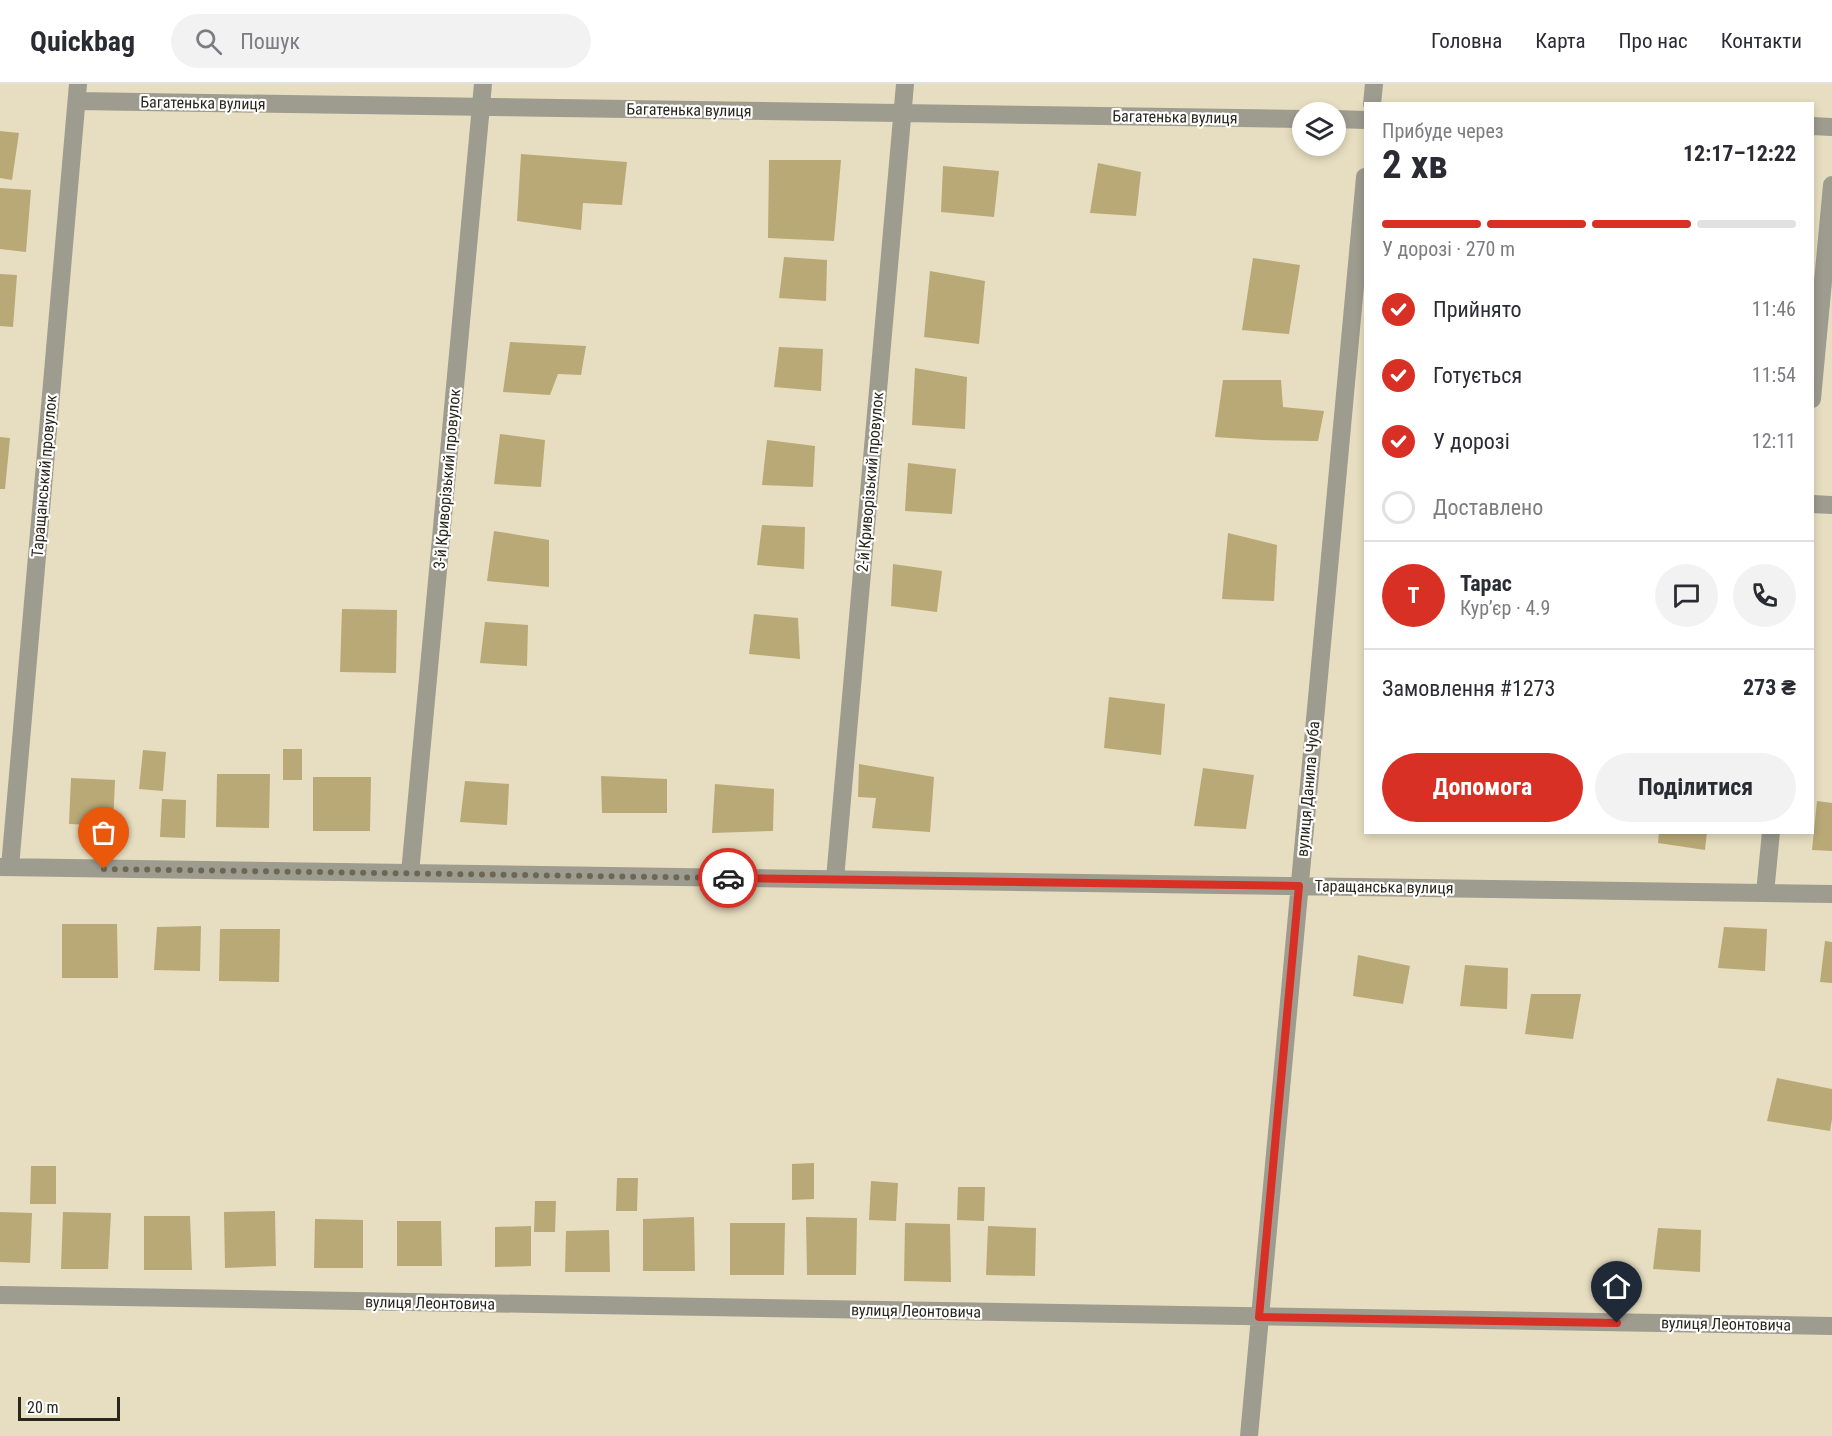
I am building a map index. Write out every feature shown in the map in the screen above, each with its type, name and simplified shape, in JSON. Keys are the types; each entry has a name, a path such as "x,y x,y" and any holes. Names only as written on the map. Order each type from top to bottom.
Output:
{"street":[{"name":"3-й Криворізький провулок","path":"410,873 483,84"},
{"name":"2-й Криворізький провулок","path":"835,879 905,84"},
{"path":"1372,102 1374,84"},
{"name":"Багатенька вулиця","path":"77,93 481,107 1292,119"},
{"name":"Таращанський провулок","path":"5,867 77,93"},
{"path":"1346,119 1364,120"},
{"path":"1814,126 1832,127"},
{"path":"1814,378 1832,185"},
{"name":"вулиця Данила Чуба","path":"1249,1436 1364,188"},
{"path":"1814,504 1832,505"},
{"path":"1766,893 1771,834"},
{"name":"Таращанська вулиця","path":"5,867 1832,894"},
{"name":"вулиця Леонтовича","path":"0,1295 1832,1326"}],"building":[{"path":"0,131 19,133 12,180 0,178"},
{"path":"521,154 627,162 622,205 583,203 581,230 517,221"},
{"path":"769,160 841,160 834,241 768,238"},
{"path":"1098,163 1141,172 1136,216 1090,213"},
{"path":"943,166 999,171 994,217 941,212"},
{"path":"0,188 31,190 26,252 0,249"},
{"path":"784,257 827,260 826,301 779,298"},
{"path":"1253,258 1300,265 1289,334 1242,330"},
{"path":"930,271 985,281 979,344 924,337"},
{"path":"0,274 17,275 13,327 0,326"},
{"path":"510,342 586,346 581,375 558,374 550,395 503,392"},
{"path":"779,347 823,349 821,391 774,387"},
{"path":"915,368 967,377 965,429 912,425"},
{"path":"1223,380 1281,380 1283,407 1324,411 1318,441 1215,437"},
{"path":"500,434 545,440 541,487 494,484"},
{"path":"0,437 10,438 5,489 0,489"},
{"path":"767,440 815,446 813,487 762,485"},
{"path":"908,463 956,469 952,514 905,511"},
{"path":"762,525 805,527 804,569 757,565"},
{"path":"494,531 549,540 549,587 487,581"},
{"path":"1228,533 1277,545 1274,601 1222,599"},
{"path":"893,564 942,571 937,612 891,606"},
{"path":"342,609 397,610 396,673 340,672"},
{"path":"754,614 798,618 800,659 749,654"},
{"path":"485,622 528,625 527,666 480,663"},
{"path":"1109,697 1165,704 1161,755 1104,748"},
{"path":"283,749 302,749 302,780 283,780"},
{"path":"143,750 166,752 163,791 139,789"},
{"path":"859,764 934,777 930,832 872,828 876,798 858,797"},
{"path":"1203,768 1254,775 1246,829 1194,826"},
{"path":"217,774 270,774 269,828 216,827"},
{"path":"601,776 667,779 667,813 602,813"},
{"path":"313,777 371,777 370,831 313,831"},
{"path":"71,778 115,780 113,826 69,824"},
{"path":"465,781 509,784 507,825 460,822"},
{"path":"715,784 774,789 773,831 712,833"},
{"path":"162,799 186,800 185,838 160,837"},
{"path":"1817,801 1832,803 1832,851 1812,850"},
{"path":"1659,834 1707,834 1705,850 1658,843"},
{"path":"62,924 117,924 118,978 62,978"},
{"path":"201,926 200,971 154,970 157,927"},
{"path":"1724,927 1767,929 1765,971 1718,968"},
{"path":"220,929 280,929 279,982 219,981"},
{"path":"1825,941 1832,942 1832,983 1820,982"},
{"path":"1358,955 1410,966 1403,1004 1353,996"},
{"path":"1465,965 1508,968 1507,1009 1460,1006"},
{"path":"1531,994 1581,994 1573,1039 1525,1034"},
{"path":"1777,1078 1832,1089 1830,1131 1767,1121"},
{"path":"814,1163 814,1199 792,1200 792,1164"},
{"path":"31,1166 56,1166 56,1204 30,1204"},
{"path":"617,1178 638,1178 637,1211 616,1211"},
{"path":"871,1181 898,1183 896,1221 869,1220"},
{"path":"958,1187 985,1187 984,1221 957,1220"},
{"path":"535,1201 556,1201 555,1232 534,1232"},
{"path":"275,1211 276,1266 225,1268 224,1212"},
{"path":"0,1212 32,1213 30,1263 0,1262"},
{"path":"63,1212 111,1213 108,1269 61,1269"},
{"path":"144,1216 190,1216 192,1270 144,1270"},
{"path":"694,1217 695,1271 643,1271 643,1219"},
{"path":"806,1217 857,1218 856,1275 807,1275"},
{"path":"315,1219 363,1220 363,1268 314,1268"},
{"path":"397,1221 441,1221 442,1266 397,1266"},
{"path":"730,1223 785,1223 784,1275 730,1275"},
{"path":"905,1223 950,1224 951,1282 904,1281"},
{"path":"531,1226 531,1266 495,1267 495,1227"},
{"path":"988,1226 1036,1228 1035,1276 986,1275"},
{"path":"1658,1228 1701,1230 1700,1272 1653,1269"},
{"path":"609,1230 610,1272 565,1272 566,1231"}],"way so far":[{"path":"104,869 728,878"}],"route":[{"path":"728,878 1299,886 1259,1317 1617,1323"}]}
